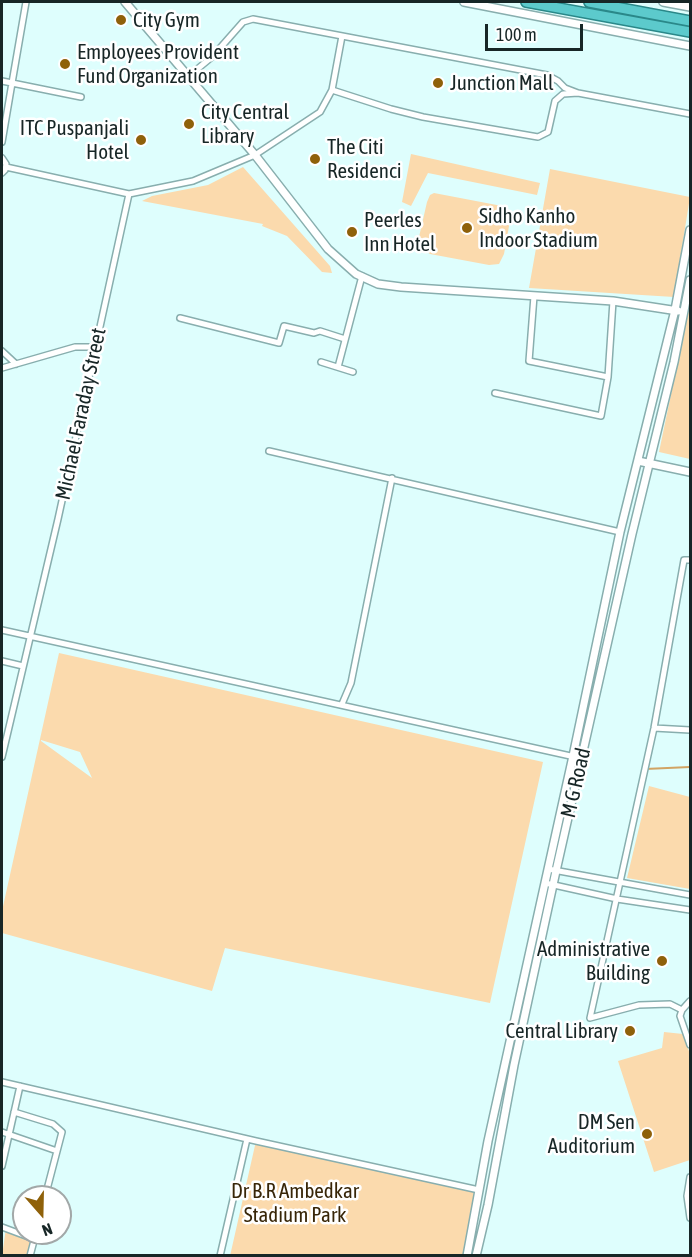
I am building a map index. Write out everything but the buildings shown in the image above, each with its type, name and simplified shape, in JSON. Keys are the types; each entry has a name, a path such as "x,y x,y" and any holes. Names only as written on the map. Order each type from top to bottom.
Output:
{"highway":[{"path":"526,2 690,32"},
{"path":"589,2 690,21"}],"street":[{"path":"2,142 26,2"},
{"path":"125,2 255,155 327,249 362,276 378,284 400,287 613,301 684,312"},
{"path":"464,2 690,46"},
{"path":"663,2 690,7"},
{"path":"189,76 213,56 237,27 248,20 547,75 565,88 578,93 690,114"},
{"path":"6,167 129,194 193,181 255,155 320,112 332,90 342,36"},
{"path":"2,81 81,98"},
{"path":"332,90 413,114 538,137 548,132 555,101 563,94 578,93"},
{"path":"2,158 5,160 6,167 2,172"},
{"name":"Michael Faraday Street","path":"2,757 129,194"},
{"path":"690,230 675,310 620,532 573,756 552,870 690,895"},
{"path":"338,367 362,276"},
{"name":"M G Road","path":"476,1256 488,1205 552,870 582,758 690,280"},
{"path":"534,296 529,361 608,377"},
{"path":"495,393 601,416 608,377 613,301"},
{"path":"180,318 279,343 284,326 314,333 320,331 345,339"},
{"path":"2,368 75,347 95,347"},
{"path":"2,351 16,364"},
{"path":"321,362 353,372"},
{"path":"269,451 620,532"},
{"path":"638,461 690,472"},
{"path":"342,704 351,683 392,478"},
{"path":"682,1010 670,1005 639,1005 590,1018 654,728 684,560 690,560"},
{"path":"2,630 582,758"},
{"path":"2,661 23,666"},
{"path":"2,715 11,717"},
{"path":"654,728 690,730"},
{"path":"467,1256 479,1190 549,884 617,899 690,910"},
{"path":"690,1001 680,1016 690,1045"},
{"path":"2,1082 479,1190"},
{"path":"2,1166 20,1086"},
{"path":"14,1112 53,1124 62,1132 48,1185"},
{"path":"2,1132 57,1151"},
{"path":"220,1256 247,1139"},
{"path":"690,1177 687,1196 690,1218"}],"green space":[{"path":"411,154 540,183 537,195 428,173 411,206 402,202"},
{"path":"243,167 330,266 332,273 322,272 287,236 262,226 263,224 142,201 152,196 208,185"},
{"path":"550,169 690,197 674,297 529,288"},
{"path":"434,193 502,206 510,211 504,254 499,264 489,265 430,254 421,248 419,237 427,202 430,195"},
{"path":"690,303 690,459 659,452"},
{"path":"59,653 543,762 490,1003 225,948 212,991 2,933 2,911","holes":["41,740 80,752 92,778"]},
{"path":"649,786 690,797 690,889 627,878"},
{"path":"664,1032 683,1034 690,1054 690,1160 654,1172 618,1061 662,1048"},
{"name":"Dr B.R Ambedkar Stadium Park","path":"256,1141 478,1192 464,1255 230,1256"},
{"path":"6,1228 12,1229 12,1245 30,1245 27,1255 2,1256"}],"waterway":[{"path":"645,769 690,767"}],"place":[{"name":"City Gym","path":"121,20"},
{"name":"Employees Provident Fund Organization","path":"65,64"},
{"name":"Junction Mall","path":"438,83"},
{"name":"City Central Library","path":"189,124"},
{"name":"ITC Puspanjali Hotel","path":"141,140"},
{"name":"The Citi Residenci","path":"315,159"},
{"name":"Sidho Kanho Indoor Stadium","path":"467,228"},
{"name":"Peerles Inn Hotel","path":"352,232"},
{"name":"Administrative Building","path":"662,961"},
{"name":"Central Library","path":"630,1031"},
{"name":"DM Sen Auditorium","path":"647,1134"}]}
